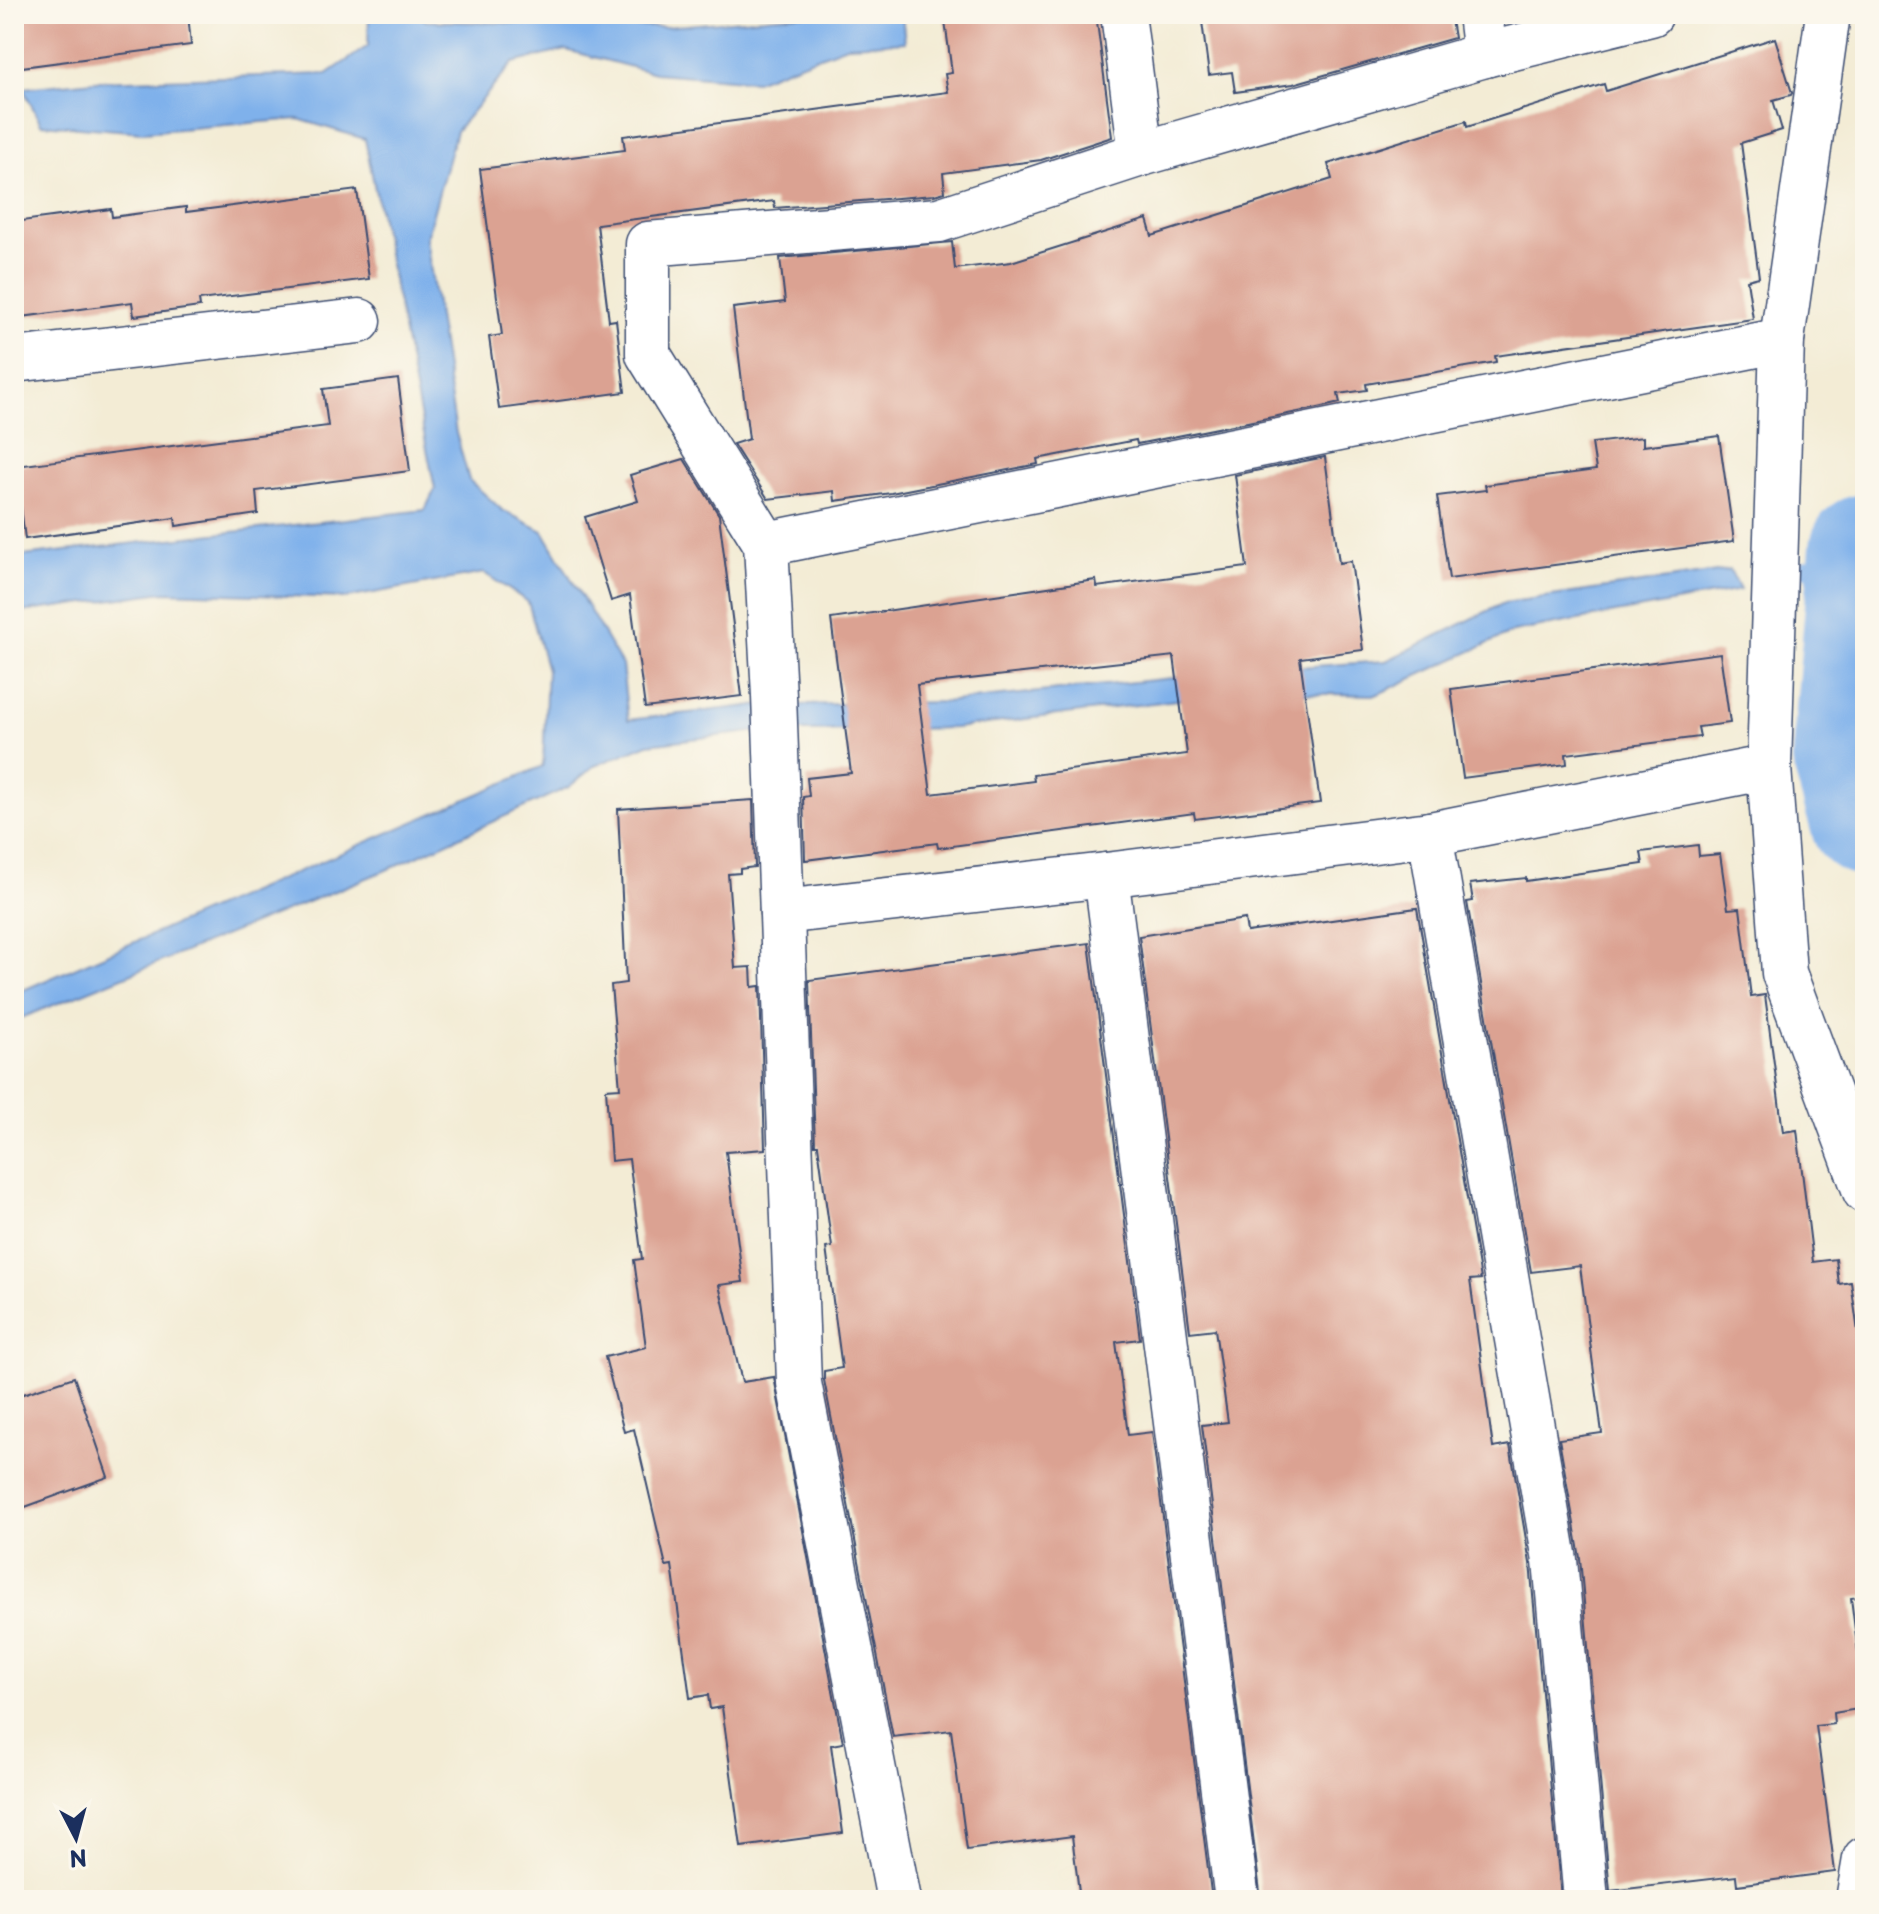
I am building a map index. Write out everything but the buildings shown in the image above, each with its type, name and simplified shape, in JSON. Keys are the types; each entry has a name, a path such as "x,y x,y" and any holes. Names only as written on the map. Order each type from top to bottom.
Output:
{"street":[{"path":"1123,14 1141,154"},
{"path":"899,1900 799,1383 766,544 648,354 648,244 939,220 1141,154 1483,35 1651,14"},
{"path":"1828,14 1782,340 1769,767 1784,973 1865,1191"},
{"path":"14,360 359,321"},
{"path":"766,544 1782,340"},
{"path":"782,912 1430,834 1769,767"},
{"path":"1430,834 1555,1560 1586,1900"},
{"path":"1106,875 1237,1900"},
{"path":"1858,1900 1865,1859"}],"water":[{"path":"369,14 418,14 426,21 665,27 808,14 902,14 905,42 849,45 755,81 655,73 566,50 513,63 456,131 426,239 456,433 469,480 502,510 543,531 622,665 628,720 749,706 944,702 1239,671 1386,661 1504,603 1730,570 1740,590 1513,632 1376,695 1240,692 955,728 752,732 648,744 594,766 569,787 384,871 14,1021 14,994 543,766 547,670 528,602 484,573 346,598 164,592 14,613 14,557 425,510 435,489 365,139 298,119 143,132 41,124 23,88 94,81 327,74 368,46"}],"waterway":[{"path":"1865,549 1847,756 1865,821"},
{"path":"1807,568 1864,562"}]}
